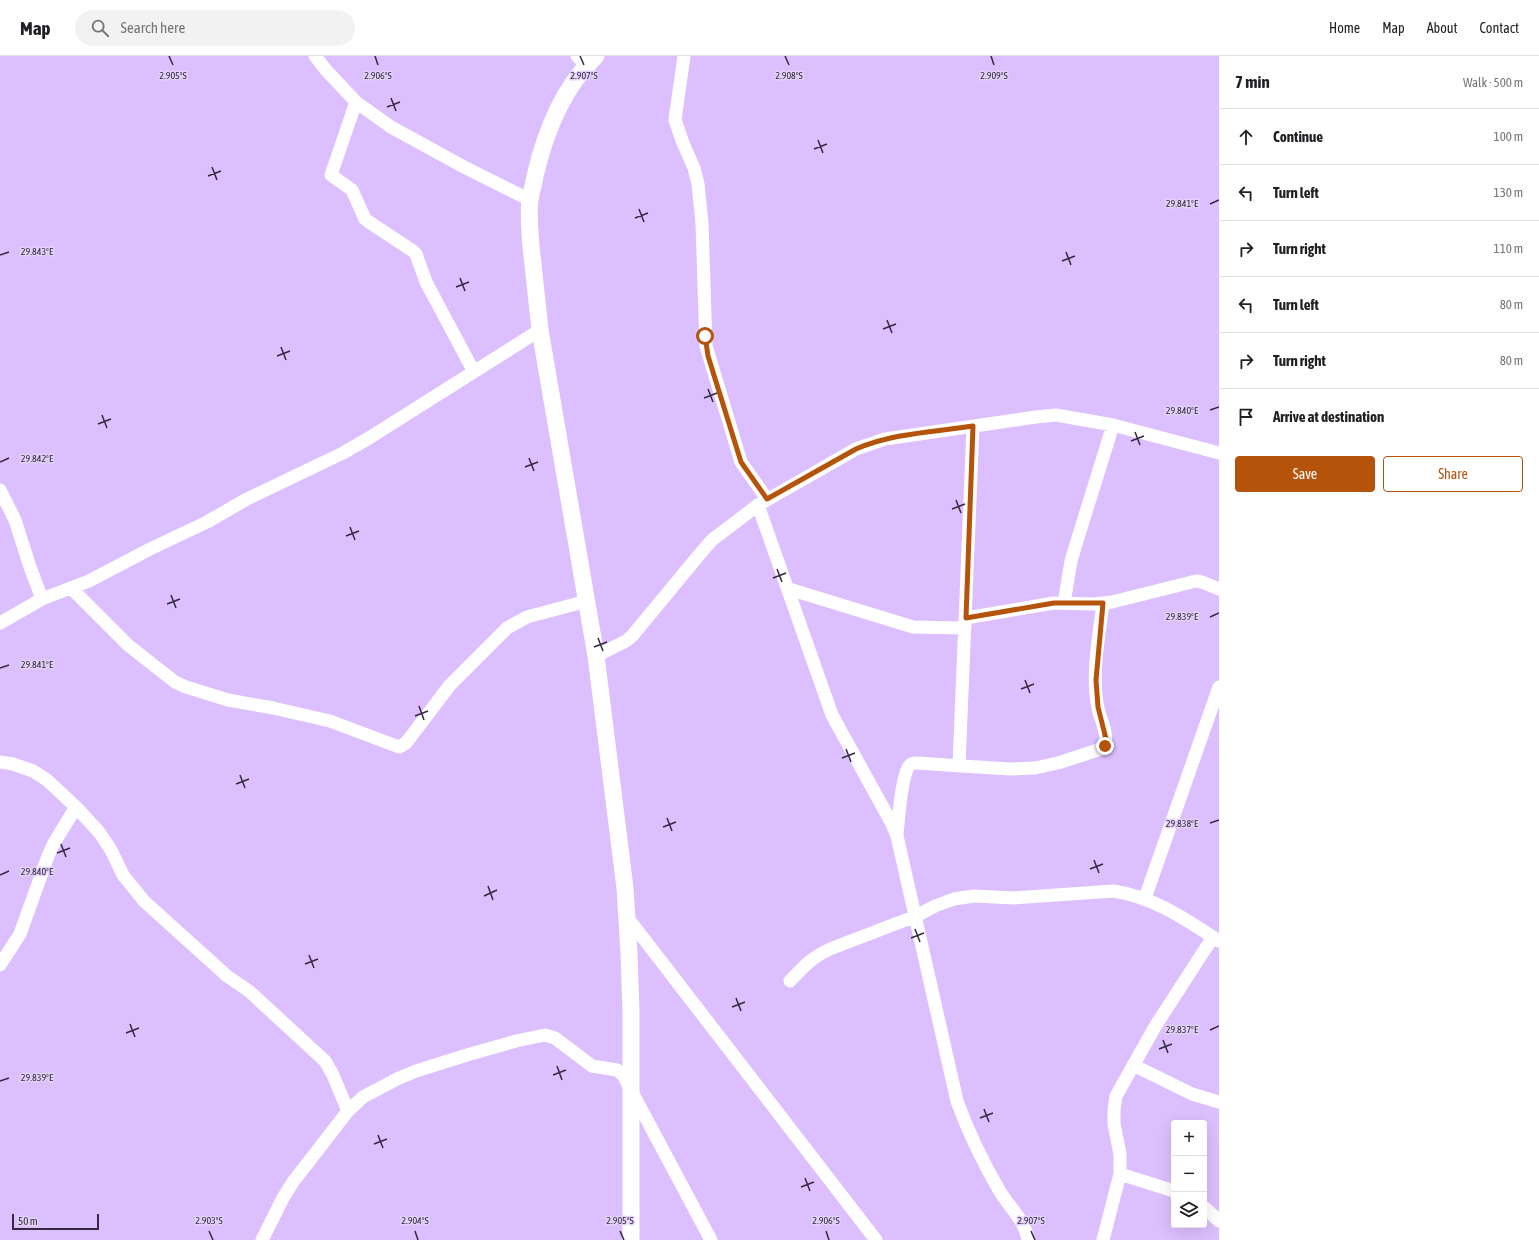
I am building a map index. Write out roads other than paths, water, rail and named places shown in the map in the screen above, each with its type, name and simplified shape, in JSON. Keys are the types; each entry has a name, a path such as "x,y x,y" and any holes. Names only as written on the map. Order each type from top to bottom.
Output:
{"main road":[{"path":"586,59 567,92 548,131 530,200 532,250 540,330 596,656 613,785 627,917 631,997 631,1240"}],"street":[{"path":"315,56 356,102 408,137 530,200"},
{"path":"684,56 675,120 694,168 698,184 702,223 706,346 741,462 762,502 788,589 832,715 891,822 896,836 916,916 957,1100 963,1117 995,1183 1021,1220 1028,1240"},
{"path":"356,102 331,175 352,190 365,219 416,254 426,282 474,372"},
{"path":"0,623 42,599 95,578 369,438 540,330"},
{"path":"596,656 626,641 632,636 712,540 762,502 856,449 870,443 884,439 1056,415 1113,425 1219,453"},
{"path":"1064,603 1071,561 1113,425"},
{"path":"958,765 966,623 973,426"},
{"path":"1,496 15,520 42,599"},
{"path":"788,589 913,627 966,623 1054,603 1103,603 1196,581 1219,589"},
{"path":"71,588 128,645 175,682 228,700 273,708 330,721 399,747 406,744 450,685 507,628 527,617 587,601"},
{"path":"896,836 903,785 910,765 916,763 1009,769 1035,768 1058,763 1101,749 1105,746 1106,739 1098,707 1096,680 1103,603"},
{"path":"1145,898 1219,687"},
{"path":"0,762 13,764 33,771 47,780 76,807 98,832 110,850 123,875 144,901 227,976 249,992 325,1061 333,1075 348,1111"},
{"path":"0,964 20,934 48,856 54,843 76,807"},
{"path":"790,981 807,962 817,955 916,916 935,906 954,899 974,896 1014,898 1113,892 1125,893 1145,898 1170,911 1216,939 1156,1025 1116,1096 1114,1124 1120,1154 1120,1174 1102,1240"},
{"path":"627,917 876,1240"},
{"path":"262,1240 283,1198 293,1182 348,1111 363,1097 416,1071 516,1041 545,1035 555,1038 592,1066 617,1070 623,1075 711,1240"},
{"path":"1133,1065 1192,1094 1219,1102"},
{"path":"1120,1174 1171,1190"},
{"path":"1207,1210 1219,1221"}]}
